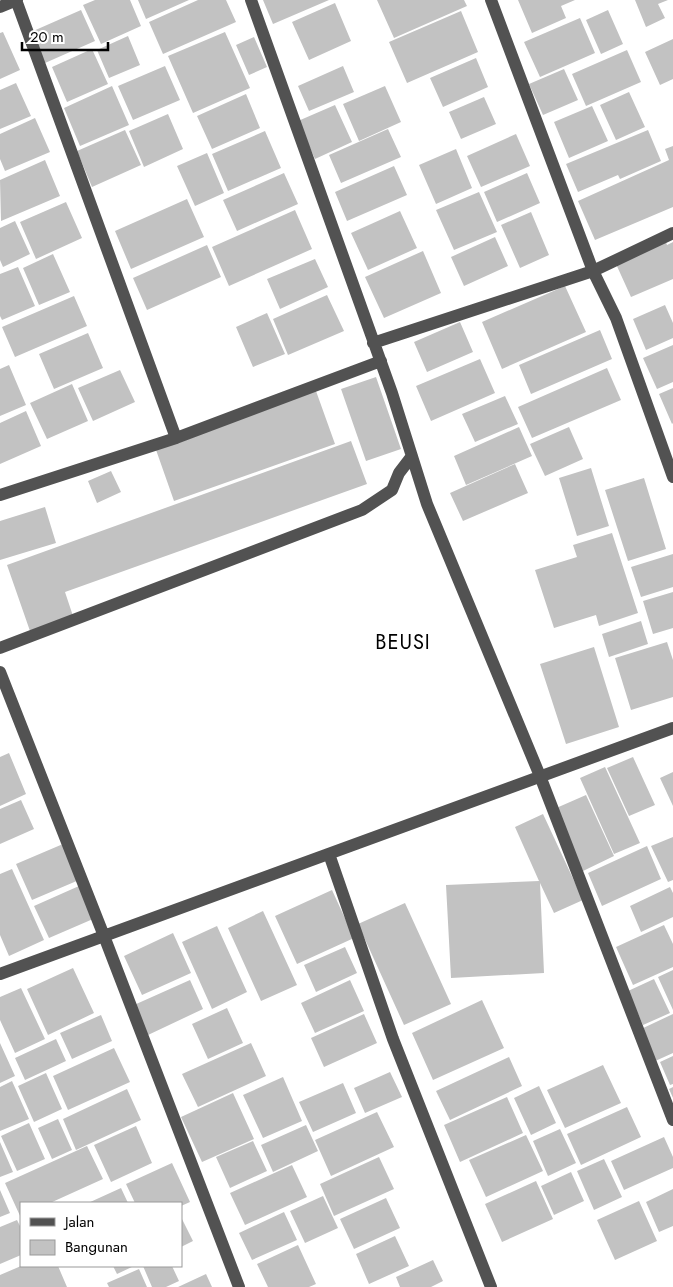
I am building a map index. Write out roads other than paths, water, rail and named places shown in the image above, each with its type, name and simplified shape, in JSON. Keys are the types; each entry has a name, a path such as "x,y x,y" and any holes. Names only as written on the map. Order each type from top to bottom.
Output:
{"street":[{"path":"0,7 16,0 176,438"},
{"path":"251,0 381,361 427,504 540,776 673,1120"},
{"path":"491,0 594,271 616,318 673,478"},
{"path":"373,343 594,271 673,233"},
{"path":"0,495 176,438 381,361"},
{"path":"0,648 362,510 392,490 399,473 412,456"},
{"path":"0,672 239,1287"},
{"path":"0,974 673,728"},
{"path":"329,854 393,1039 491,1287"}],"district":[{"name":"BEUSI","path":"403,642"}]}
